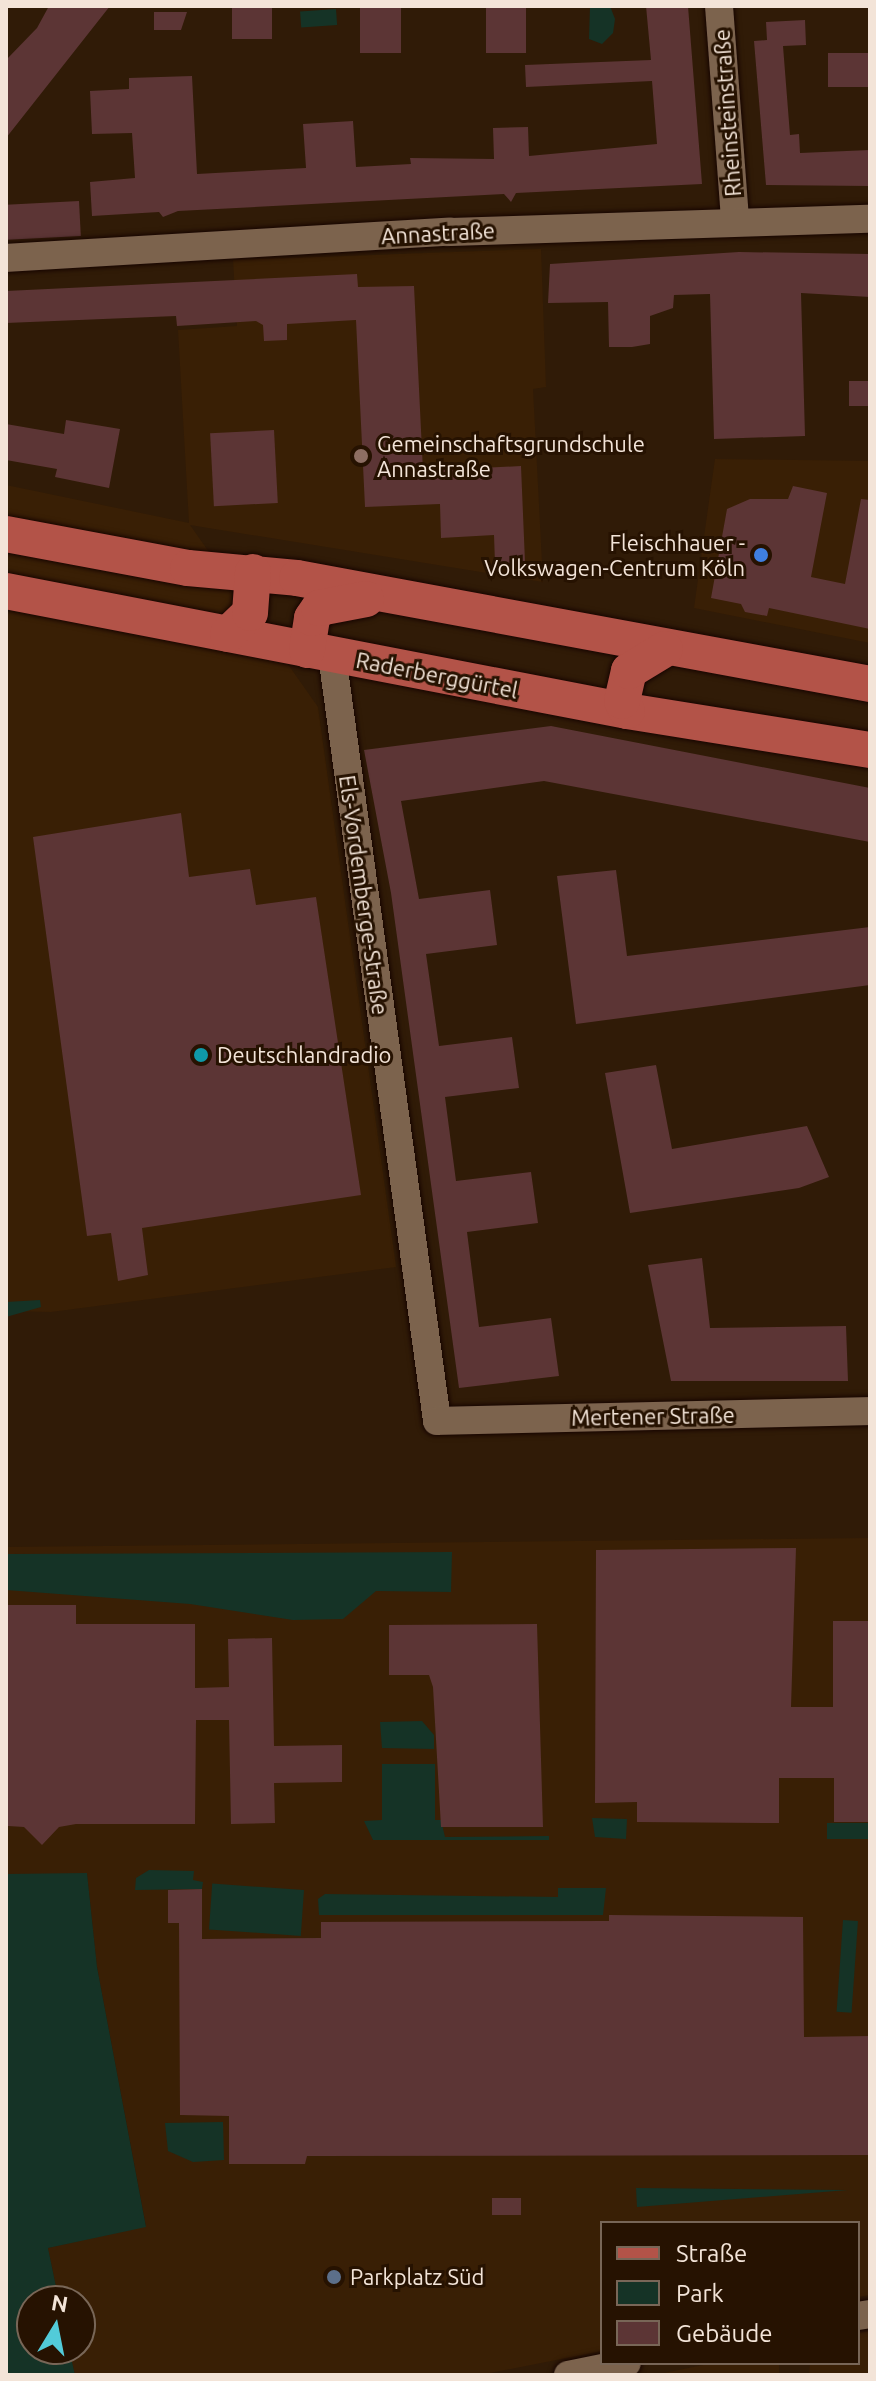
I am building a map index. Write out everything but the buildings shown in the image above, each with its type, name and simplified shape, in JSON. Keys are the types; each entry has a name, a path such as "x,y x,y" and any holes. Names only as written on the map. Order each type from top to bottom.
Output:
{"main road":[{"path":"6,534 188,568 253,572 870,684"},
{"path":"228,634 250,613 253,572"},
{"name":"Raderberggürtel","path":"6,591 627,711 870,750"},
{"path":"320,652 312,618 319,608 388,596"},
{"path":"627,711 622,701 629,671 665,649"}],"street":[{"name":"Rheinsteinstraße","path":"719,6 735,221"},
{"name":"Annastraße","path":"6,258 735,221 870,219"},
{"name":"Els-Vordemberge-Straße","path":"320,652 437,1421"},
{"name":"Mertener Straße","path":"437,1421 870,1411"},
{"path":"568,2375 617,2365"}],"shaded area":[{"path":"541,249 546,387 533,389 543,582 190,525 318,707 396,1267 51,1312 6,1311 6,485 189,523 178,330 237,326 233,260"},
{"path":"715,459 870,461 870,643 694,608"},
{"path":"870,1538 870,2295 860,2297 860,2221 600,2221 600,2351 480,2375 75,2375 73,2365 96,2365 96,2285 56,2285 48,2248 146,2226 97,1967 87,1874 6,1874 6,1547"},
{"path":"870,2331 870,2375 809,2375 810,2365 860,2365 860,2333"},
{"path":"703,2365 779,2365 779,2375 654,2375"}],"green space":[{"path":"590,6 610,6 615,19 613,33 602,44 589,39"},
{"path":"336,9 337,25 301,27 300,12"},
{"path":"40,1300 41,1307 6,1317 6,1302"},
{"path":"452,1552 451,1592 376,1591 343,1619 293,1620 190,1604 6,1590 6,1554"},
{"path":"422,1721 434,1735 434,1749 382,1748 380,1722"},
{"path":"382,1764 435,1764 435,1820 441,1820 445,1837 549,1836 549,1840 373,1840 364,1821 382,1820"},
{"path":"592,1818 627,1819 626,1839 595,1837"},
{"path":"827,1823 870,1823 870,1839 827,1839"},
{"path":"149,1870 194,1871 193,1880 203,1882 202,1889 135,1890 136,1878"},
{"path":"87,1873 97,1967 146,2227 48,2248 56,2285 16,2285 16,2365 73,2365 75,2375 6,2375 6,1874"},
{"path":"212,1884 304,1890 301,1936 209,1929"},
{"path":"558,1888 606,1888 603,1915 319,1915 318,1899 325,1894 558,1897"},
{"path":"843,1920 858,1921 852,2013 837,2012"},
{"path":"223,2122 224,2160 193,2162 168,2151 165,2123"},
{"path":"636,2188 848,2190 637,2207"}],"place":[{"name":"Gemeinschaftsgrundschule Annastraße","path":"361,456"},
{"name":"Fleischhauer - Volkswagen-Centrum Köln","path":"761,555"},
{"name":"Deutschlandradio","path":"201,1055"},
{"name":"Parkplatz Süd","path":"334,2277"}]}
